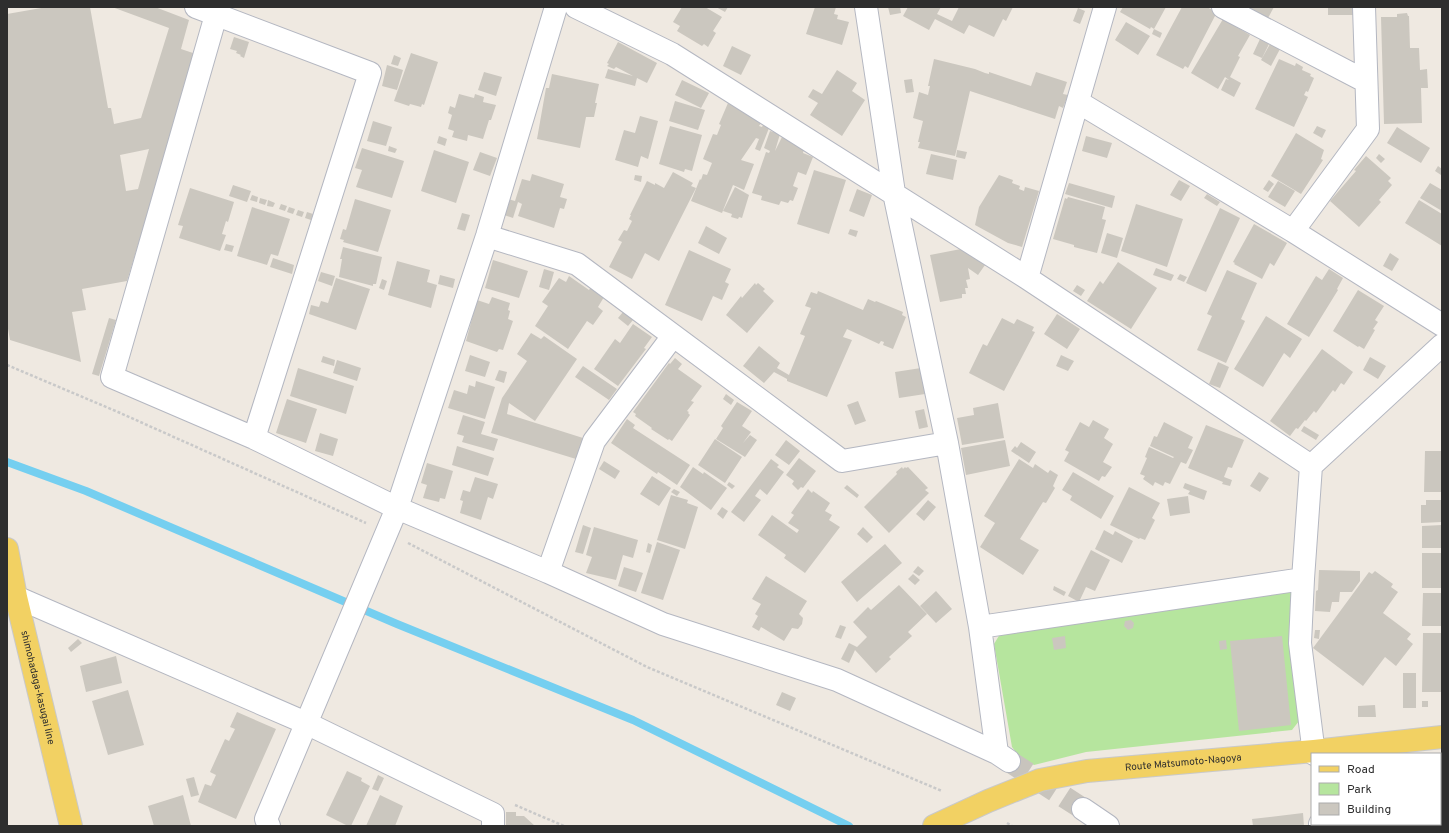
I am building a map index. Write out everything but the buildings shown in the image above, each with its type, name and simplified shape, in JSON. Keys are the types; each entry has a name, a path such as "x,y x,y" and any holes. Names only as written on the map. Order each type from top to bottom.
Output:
{"main road":[{"name":"shimohadaga-kasugai line","path":"9,559 16,597 71,826"},
{"name":"Route Matsumoto-Nagoya","path":"934,826 1040,780 1087,771 1314,752 1442,737"}],"street":[{"path":"196,7 370,73 254,438"},
{"path":"269,826 266,818 397,508 486,236 556,7"},
{"path":"576,7 672,54 1027,278 1311,466"},
{"path":"216,15 112,377 254,438 397,508 548,572 663,624 837,680 1003,757 947,442 894,193 866,7"},
{"path":"1027,278 1105,7"},
{"path":"1223,7 1366,81"},
{"path":"1293,230 1368,129 1364,7"},
{"path":"1078,102 1293,230 1442,325"},
{"path":"486,236 577,264 842,461 947,442"},
{"path":"548,572 594,441 673,336"},
{"path":"1314,752 1300,643 1311,466 1442,345"},
{"path":"980,627 1303,579"},
{"path":"16,597 306,723 493,820"},
{"path":"1083,809 1108,826"}],"path":[{"path":"7,365 125,415 387,533 647,667 942,791"},
{"path":"493,820 498,797 564,826"},
{"path":"1007,823 1012,826"}],"green space":[{"path":"1284,587 1293,595 1299,721 1292,730 1086,752 1034,765 1019,756 1012,747 994,644 1000,634"}],"waterway":[{"path":"7,462 86,491 397,624 633,720 849,826"}],"tunnel":[{"path":"1009,761 1083,809"}]}
